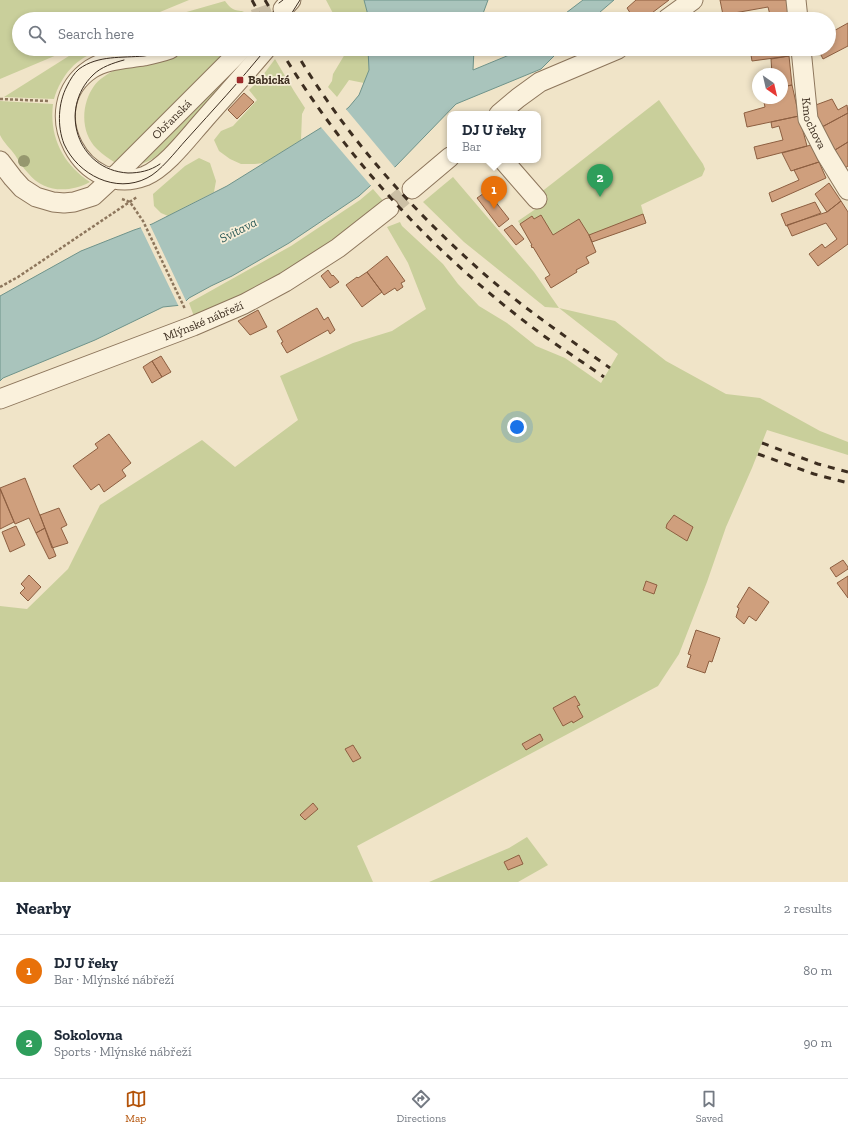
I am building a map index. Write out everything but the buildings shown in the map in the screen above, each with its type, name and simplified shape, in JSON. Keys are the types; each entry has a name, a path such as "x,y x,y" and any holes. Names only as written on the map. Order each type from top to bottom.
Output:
{"street":[{"path":"677,12 693,0"},
{"path":"796,0 797,12"},
{"path":"106,184 104,176 94,170 75,150 68,135 65,122 65,109 68,99 73,87 81,77 98,65 145,56"},
{"name":"Obřanská","path":"106,184 235,56"},
{"path":"0,161 22,188 36,197 53,202 74,202 92,196 106,184 121,179 144,176 158,168 178,149 260,56"},
{"path":"503,111 540,82 601,56"},
{"name":"Kmochova","path":"802,56 808,119 826,154 848,190"},
{"path":"412,189 447,160"},
{"path":"505,163 537,199"},
{"name":"Mlýnské nábřeží","path":"0,399 206,321 244,304 285,282 338,248 389,208"}],"path":[{"path":"0,99 53,102"},
{"path":"0,287 18,277 130,202 143,221 183,306"}],"green space":[{"path":"0,0 189,0 160,12 12,12 12,56 54,56 0,79"},
{"path":"326,0 364,0 367,12 332,12"},
{"path":"225,1 233,9 244,11 242,12 186,12"},
{"path":"69,56 88,56 77,63 65,75 54,99 4,97"},
{"path":"166,56 224,56 117,164 99,151 91,142 85,127 84,118 87,101 94,86 103,77 113,71"},
{"path":"249,56 175,140 155,157 141,164"},
{"path":"344,56 368,56 369,70 364,83 349,80 337,97 328,87 332,81 333,74"},
{"path":"275,59 305,108 302,114 301,140 264,163 241,164 230,159 219,151 214,140 221,131 233,126 257,100 249,90 260,79"},
{"path":"659,100 703,164 705,169 702,176 641,205 646,223 592,242 596,252 586,257 589,263 576,270 577,272 551,288 550,275 533,247 532,248 532,245 518,221 546,202 540,193"},
{"path":"0,101 53,104 53,128 60,149 72,167 90,182 74,188 57,189 49,188 34,180 24,169 0,135"},
{"path":"199,158 210,163 216,181 214,192 168,216 161,213 154,206 153,194 185,166"},
{"path":"453,177 534,272 559,308 545,307 464,242 423,202"},
{"path":"373,189 385,203 302,267 195,319 189,303 291,246 360,200"},
{"path":"400,222 402,226 443,264 458,284 479,306 507,323 536,346 565,358 601,383 618,354 559,308 615,321 666,361 726,394 760,398 820,431 848,442 848,455 767,430 726,527 707,582 679,654 658,686 357,846 373,882 0,882 0,606 27,609 68,569 100,505 202,440 235,467 298,420 280,376 353,343 392,331 426,309 408,263 387,227"},
{"path":"527,837 548,865 518,882 429,882 509,848"}],"water":[{"path":"364,0 488,0 484,12 367,12"},
{"path":"583,0 614,0 600,12 567,12"},
{"name":"Svitava","path":"368,56 474,56 473,70 507,56 554,56 541,69 456,104 449,111 447,111 447,113 395,167 381,176 359,196 289,243 232,276 189,298 182,305 163,307 95,340 3,378 0,381 0,296 81,251 152,224 227,186 335,119 349,107 359,95 369,70"}],"pier":[{"path":"345,108 396,169 372,187 320,126"},
{"path":"149,223 187,303 180,307 140,226"}],"tunnel":[{"path":"274,12 283,9"},
{"path":"389,208 412,189"}],"tram line":[{"path":"279,3 283,0"},
{"path":"292,12 300,0"},
{"path":"147,56 110,58 94,61 75,72 64,93 60,107 60,130 64,144 70,155 79,165 88,173 99,179 123,184 135,182 152,175 173,155 260,56"},
{"path":"124,60 111,64 100,70 93,75 82,89 77,104 75,120 78,136 85,150 96,161 110,169 128,173 136,173 148,170 160,164"}],"railway":[{"path":"252,0 258,12"},
{"path":"265,0 272,12"},
{"path":"284,56 306,90 365,169 432,241 505,306 544,336 604,377"},
{"path":"298,56 335,112 358,143 434,227 504,291 610,368"},
{"path":"762,443 818,464 848,472"},
{"path":"758,454 814,474 848,483"}],"place":[{"name":"Babická","path":"240,80"},
{"name":"Sokolovna","path":"600,197"},
{"name":"DJ U řeky","path":"494,209"}]}
